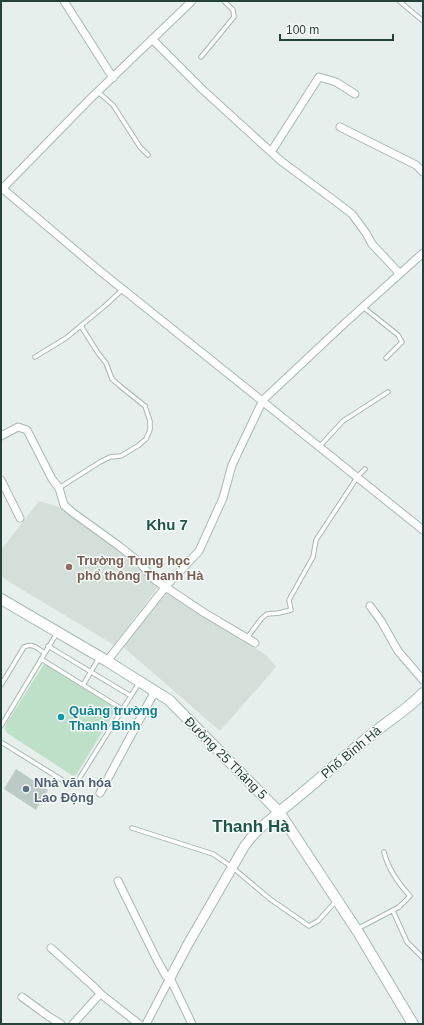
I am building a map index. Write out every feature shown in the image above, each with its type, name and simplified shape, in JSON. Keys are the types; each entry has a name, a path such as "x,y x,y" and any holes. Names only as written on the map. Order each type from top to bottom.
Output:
{"main road":[{"name":"Đường 25 Tháng 5","path":"1,599 104,659 169,700 279,812 356,929 413,1024"},
{"name":"Phố Bình Hà","path":"279,812 372,734 422,697"}],"street":[{"path":"64,1 113,78"},
{"path":"192,1 98,92 2,190 423,530"},
{"path":"152,39 203,90 271,152 352,214 372,244 400,274"},
{"path":"271,152 319,77 336,82 355,94"},
{"path":"340,127 416,165 423,172"},
{"path":"104,659 165,587 199,551 223,498 232,465 263,400 423,253"},
{"path":"1,436 18,427 28,430 52,479 59,488 64,505 119,546 138,562 155,580 255,643"},
{"path":"1,480 20,518"},
{"path":"370,606 381,621 398,651 423,680"},
{"path":"100,793 155,691"},
{"path":"146,1024 188,944 251,836 279,812"},
{"path":"118,881 157,960 166,976 170,978 192,1024"},
{"path":"51,948 100,994 139,1024"},
{"path":"73,1024 100,994"},
{"path":"22,997 48,1016 62,1024"}],"lane":[{"path":"201,57 234,17 233,10 224,1"},
{"path":"399,1 423,21"},
{"path":"98,92 113,106 140,148 148,156"},
{"path":"35,357 66,338 123,289"},
{"path":"363,307 398,335 402,342 386,358"},
{"path":"59,488 100,462 110,457 120,456 139,445 146,439 150,430 150,421 145,406 112,378 106,363 81,326"},
{"path":"320,446 343,422 388,392"},
{"path":"247,638 261,619 267,614 291,610 289,600 313,557 316,540 358,476 365,469"},
{"path":"1,726 57,632"},
{"path":"1,685 24,647 28,645 34,646 44,653"},
{"path":"48,646 131,696"},
{"path":"41,659 122,709"},
{"path":"83,685 91,672 104,659"},
{"path":"1,742 67,783 77,782 140,681"},
{"path":"132,828 213,854 232,867 270,899 309,926 318,921 337,900"},
{"path":"356,929 399,907 410,896 400,885 387,863 384,852"},
{"path":"393,910 407,942 423,958"}],"shaded area":[{"name":"Trường Trung học phổ thông Thanh Hà","path":"39,501 63,508 127,558 158,587 114,645 1,576 1,550"},
{"path":"168,592 266,655 276,667 220,731 121,645"}],"green space":[{"path":"44,664 111,705 115,711 76,775 73,776 7,733 5,729 6,724"}],"building":[{"name":"Nhà văn hóa Lao Động","path":"16,769 48,790 36,810 4,789"}],"place":[{"name":"Trường Trung học phổ thông Thanh Hà","path":"69,567"},
{"name":"Quảng trường Thanh Bình","path":"61,717"},
{"name":"Nhà văn hóa Lao Động","path":"26,789"}],"district":[{"name":"Khu 7","path":"167,524"},
{"name":"Thanh Hà","path":"251,826"}]}
